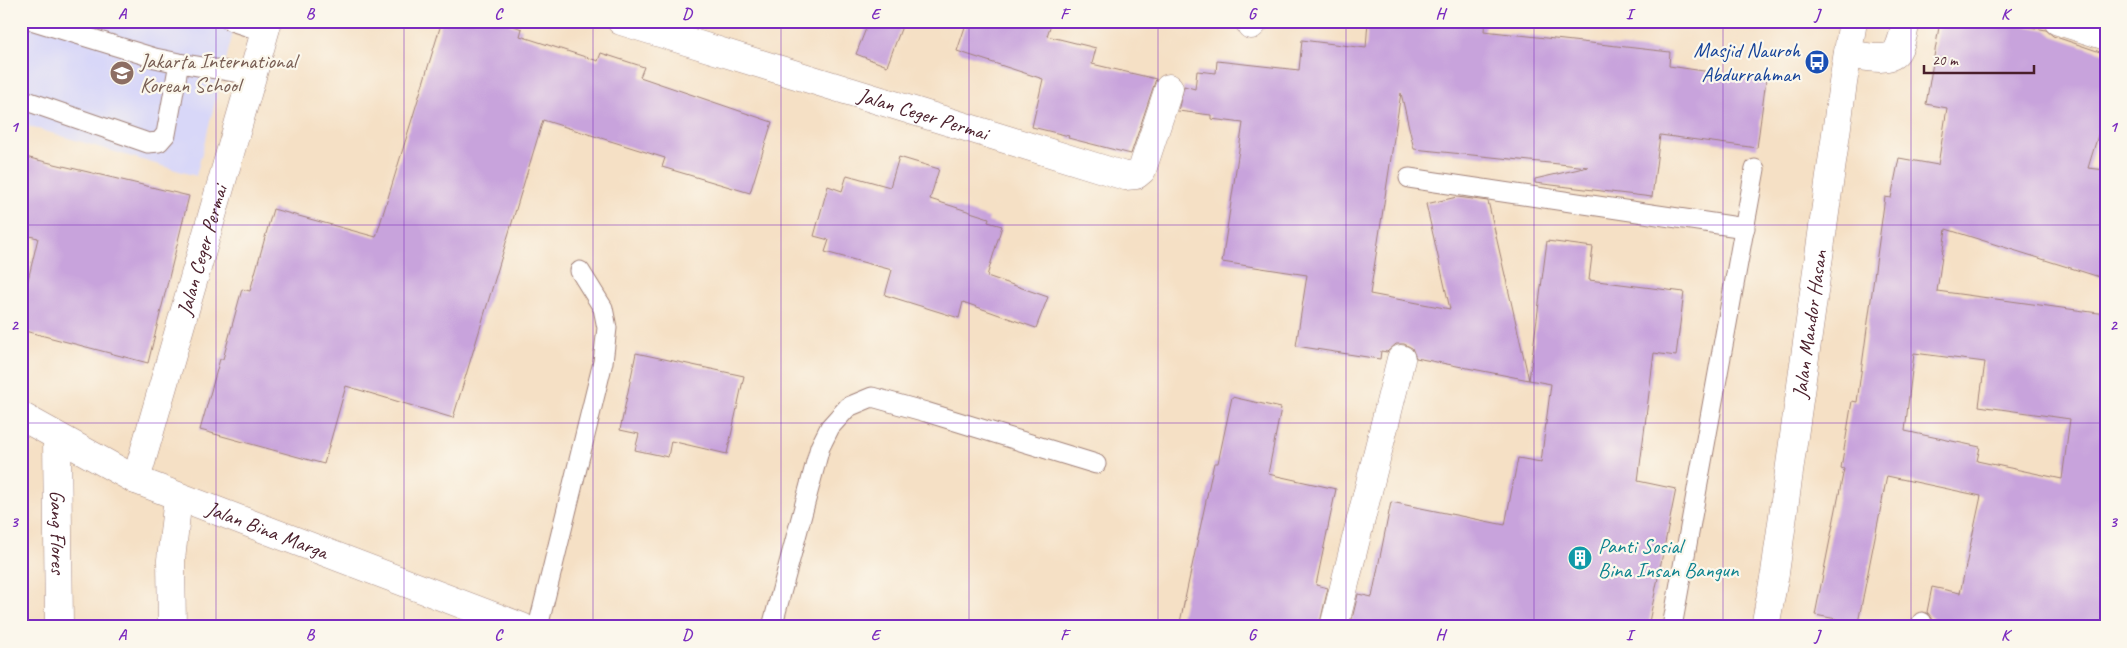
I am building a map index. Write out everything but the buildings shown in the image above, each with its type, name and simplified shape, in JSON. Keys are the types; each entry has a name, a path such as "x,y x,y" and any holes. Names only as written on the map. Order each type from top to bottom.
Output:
{"street":[{"name":"Jalan Ceger Permai","path":"621,21 1125,176 1136,175 1142,170 1168,88"},
{"name":"Jalan Mandor Hasan","path":"1765,627 1853,21"},
{"path":"1848,54 1886,58 1893,56 1897,51 1906,21"},
{"path":"2058,21 2106,36"},
{"name":"Jalan Ceger Permai","path":"136,480 266,27"},
{"path":"1334,627 1401,359"},
{"name":"Jalan Bina Marga","path":"21,416 136,480 515,626"},
{"name":"Gang Flores","path":"57,437 59,627"},
{"path":"172,627 171,560 178,497"}],"lane":[{"path":"34,21 155,58 252,75"},
{"path":"231,21 266,27"},
{"path":"21,99 148,143 159,142 166,134 179,62"},
{"path":"1672,627 1755,169"},
{"path":"1409,178 1745,228"},
{"path":"538,627 603,362 607,328 603,308 580,271"},
{"path":"772,627 820,447 830,427 848,406 872,397 1096,464"}],"shaded area":[{"name":"Jakarta International Korean School","path":"21,21 236,21 196,176 21,124"}],"place":[{"name":"Masjid Nauroh Abdurrahman","path":"1817,62"},
{"name":"Jakarta International Korean School","path":"122,73"},
{"name":"Panti Sosial Bina Insan Bangun","path":"1580,558"}]}
